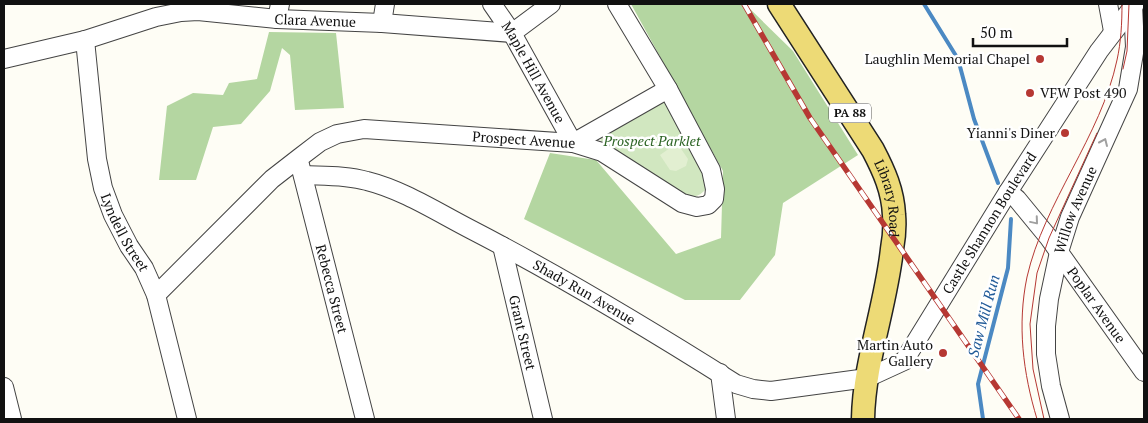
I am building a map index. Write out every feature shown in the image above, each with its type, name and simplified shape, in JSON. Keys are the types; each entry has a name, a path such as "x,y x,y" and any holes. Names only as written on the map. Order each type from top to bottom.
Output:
{"main road":[{"name":"Library Road","path":"779,4 873,150 890,187 894,215 890,270 867,378 863,419"}],"street":[{"path":"382,23 385,4"},
{"name":"Maple Hill Avenue","path":"492,4 512,33 573,143"},
{"path":"512,33 551,4"},
{"name":"Prospect Avenue","path":"156,295 272,179 301,166 320,142 337,134 364,130 573,143 602,152 682,203 697,207 708,205 714,199 715,189 711,170 668,88 617,4"},
{"path":"1108,4 1113,32"},
{"name":"Castle Shannon Boulevard","path":"867,378 904,361 1008,192 1102,46 1134,5"},
{"name":"Willow Avenue","path":"1060,419 1051,386 1046,354 1046,326 1049,299 1070,217 1136,89 1134,5"},
{"name":"Clara Avenue","path":"4,59 85,40 154,10 181,12 278,11 382,23 512,33"},
{"name":"Lyndell Street","path":"85,40 97,159 103,188 113,214 129,246 144,268 156,295 187,419"},
{"path":"573,143 668,88"},
{"name":"Shady Run Avenue","path":"301,166 367,181 392,189 606,303 736,384 753,389 771,390 867,378"},
{"name":"Rebecca Street","path":"301,166 365,419"},
{"name":"Poplar Avenue","path":"1008,192 1022,205 1060,252 1144,372"},
{"name":"Grant Street","path":"502,246 544,419"},
{"path":"720,374 722,418"},
{"path":"4,387 12,419"}],"green space":[{"path":"631,4 745,4 793,51 858,155 783,203 775,255 740,300 685,300 524,219 550,153 596,160 676,254 721,238 723,171"},
{"path":"269,32 336,33 344,108 295,110 290,55 282,48 270,91 241,124 213,127 196,180 159,180 167,106 193,93 223,95 229,83 257,79"},
{"name":"Prospect Parklet","path":"664,96 690,141 700,164 706,189 697,196 681,195 601,146 600,134"},
{"path":"677,143 688,159 686,166 676,171 670,170 660,155"}],"waterway":[{"name":"Saw Mill Run","path":"924,4 958,59 974,119 998,183"},
{"name":"Saw Mill Run","path":"983,419 978,384 1008,268 1011,219"}],"tram line":[{"path":"1037,419 1028,384 1023,349 1022,313 1027,277 1035,249 1046,222 1099,115 1109,88 1117,60 1122,4"},
{"path":"1123,69 1127,51 1129,4"},
{"path":"1044,419 1033,369 1030,324 1037,273 1049,238 1097,133"}],"railway":[{"path":"744,4 810,118 1019,419"}],"place":[{"name":"Laughlin Memorial Chapel","path":"1040,59"},
{"name":"VFW Post 490","path":"1030,93"},
{"name":"Yianni's Diner","path":"1065,133"},
{"name":"Martin Auto Gallery","path":"943,353"}]}
